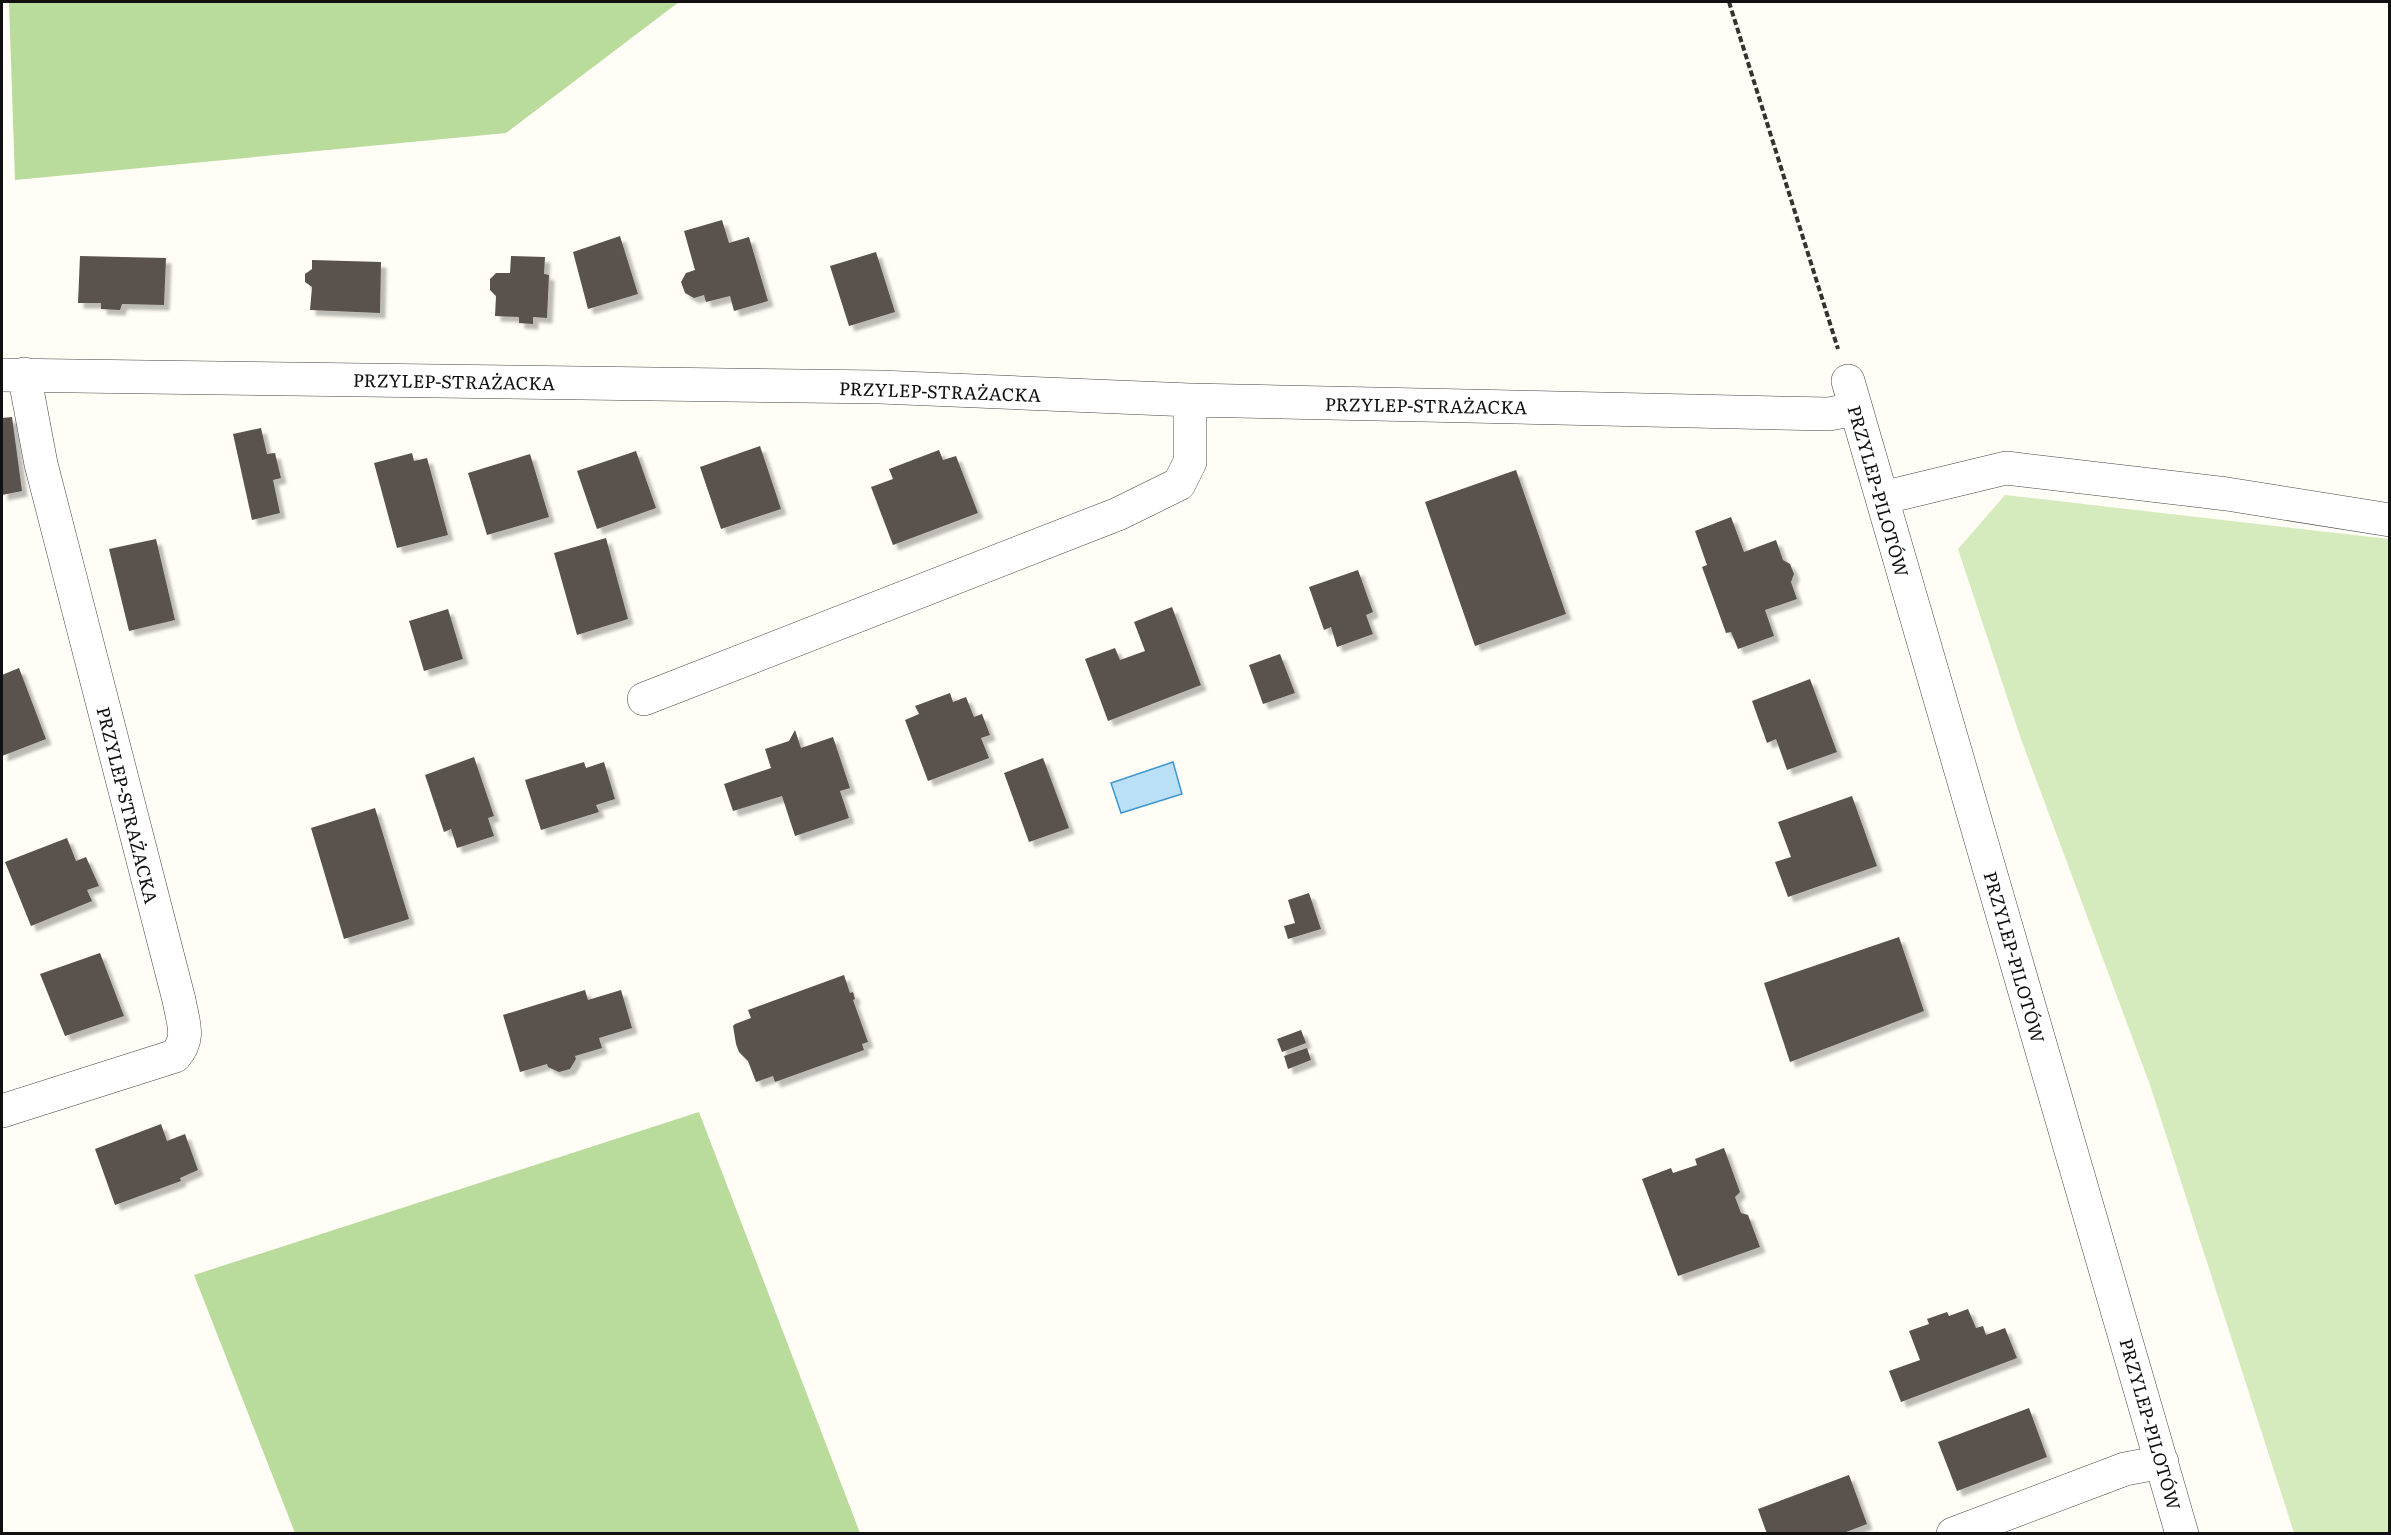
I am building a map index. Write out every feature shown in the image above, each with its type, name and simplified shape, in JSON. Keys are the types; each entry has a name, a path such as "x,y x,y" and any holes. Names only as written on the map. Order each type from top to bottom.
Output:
{"street":[{"name":"PRZYLEP-STRAŻACKA","path":"2,1111 175,1056 184,1046 185,1033 179,1000 41,464 13,375 880,387 1190,400 1828,414 1852,395"},
{"name":"PRZYLEP-PILOTÓW","path":"1852,395 2182,1533"},
{"path":"644,699 1118,514 1179,484 1190,462 1190,400"},
{"path":"1882,498 2006,468 2227,494 2390,520"},
{"path":"1953,1533 2125,1469 2162,1462"}],"path":[{"path":"1729,2 1852,395"}],"green space":[{"path":"9,2 679,2 506,133 15,180"},
{"path":"2005,495 2389,539 2389,1533 2294,1533 2150,1085 2021,739 1958,549"},
{"path":"699,1112 860,1533 295,1533 194,1275"}],"water":[{"path":"1173,762 1182,794 1121,813 1111,783"}],"building":[{"path":"722,220 729,243 749,237 768,301 734,311 730,296 706,302 704,295 694,298 685,293 681,282 686,273 695,270 684,231"},
{"path":"620,236 638,294 588,309 573,252"},
{"path":"876,252 895,312 849,326 830,266"},
{"path":"80,256 166,258 164,305 122,304 120,310 101,309 101,303 78,303"},
{"path":"511,256 545,257 544,274 549,275 547,318 533,317 533,324 519,323 519,317 495,316 496,296 490,290 490,279 496,273 510,273"},
{"path":"312,260 381,262 380,313 310,310 312,287 305,282 305,274 312,269"},
{"path":"12,417 22,491 2,495 2,418"},
{"path":"261,428 267,454 275,453 281,478 273,480 280,513 252,520 233,434"},
{"path":"760,446 781,509 721,529 700,467"},
{"path":"939,450 943,460 956,456 978,513 893,545 871,487 893,479 889,469"},
{"path":"636,451 656,508 597,529 577,471"},
{"path":"412,453 414,461 427,458 448,535 397,548 374,463"},
{"path":"530,454 549,517 487,535 468,473"},
{"path":"1516,470 1566,614 1475,646 1425,502"},
{"path":"1731,517 1744,552 1776,540 1783,560 1790,564 1794,574 1791,582 1797,599 1765,610 1774,636 1738,649 1731,632 1726,633 1702,567 1707,565 1695,531"},
{"path":"606,538 628,619 577,635 554,553"},
{"path":"156,539 175,620 129,631 109,549"},
{"path":"1358,570 1373,612 1366,615 1373,634 1337,647 1331,627 1324,630 1309,587"},
{"path":"1172,607 1201,685 1108,721 1085,659 1115,648 1120,660 1145,651 1134,622"},
{"path":"448,609 463,659 424,671 409,621"},
{"path":"1280,654 1295,693 1263,704 1249,665"},
{"path":"19,668 46,739 2,756 2,675"},
{"path":"1810,679 1837,752 1787,770 1776,739 1767,743 1752,701"},
{"path":"950,693 953,702 966,697 974,717 982,714 990,735 981,738 989,758 928,781 905,720 919,714 915,706"},
{"path":"795,730 801,748 833,737 850,788 840,791 849,818 795,836 782,796 733,811 724,784 771,768 765,749 789,741"},
{"path":"474,757 494,816 488,818 494,836 457,848 451,829 444,832 425,775"},
{"path":"1043,758 1069,828 1029,842 1004,773"},
{"path":"584,762 586,768 604,762 615,799 596,805 599,812 541,830 525,780"},
{"path":"1852,796 1877,866 1788,897 1775,862 1791,857 1778,822"},
{"path":"375,808 409,919 344,939 311,828"},
{"path":"67,838 76,861 86,857 99,886 87,890 92,901 31,926 5,862"},
{"path":"1309,893 1321,929 1288,939 1284,926 1295,923 1288,900"},
{"path":"1899,937 1924,1011 1790,1062 1764,983"},
{"path":"100,953 124,1016 65,1036 40,974"},
{"path":"844,975 850,993 853,992 855,999 853,1000 868,1042 862,1044 864,1050 775,1082 773,1076 756,1082 748,1061 739,1052 733,1026 751,1018 748,1010"},
{"path":"585,990 588,1000 621,990 632,1028 599,1038 602,1048 575,1056 576,1059 570,1069 559,1072 548,1067 547,1064 520,1072 503,1015"},
{"path":"1301,1030 1306,1043 1282,1052 1277,1039"},
{"path":"1307,1048 1311,1060 1288,1069 1284,1056"},
{"path":"161,1124 167,1141 185,1134 198,1170 180,1178 181,1181 115,1205 95,1149"},
{"path":"1724,1148 1740,1192 1735,1197 1741,1213 1748,1215 1760,1247 1678,1276 1642,1179 1671,1168 1673,1173 1697,1165 1695,1159"},
{"path":"1968,1309 1976,1328 1983,1326 1986,1335 2005,1328 2017,1358 1901,1402 1889,1371 1920,1360 1909,1331 1929,1324 1927,1319 1947,1312 1949,1316"},
{"path":"2029,1408 2047,1457 1957,1491 1938,1442"},
{"path":"1849,1475 1867,1524 1841,1534 1767,1534 1758,1509"}]}
